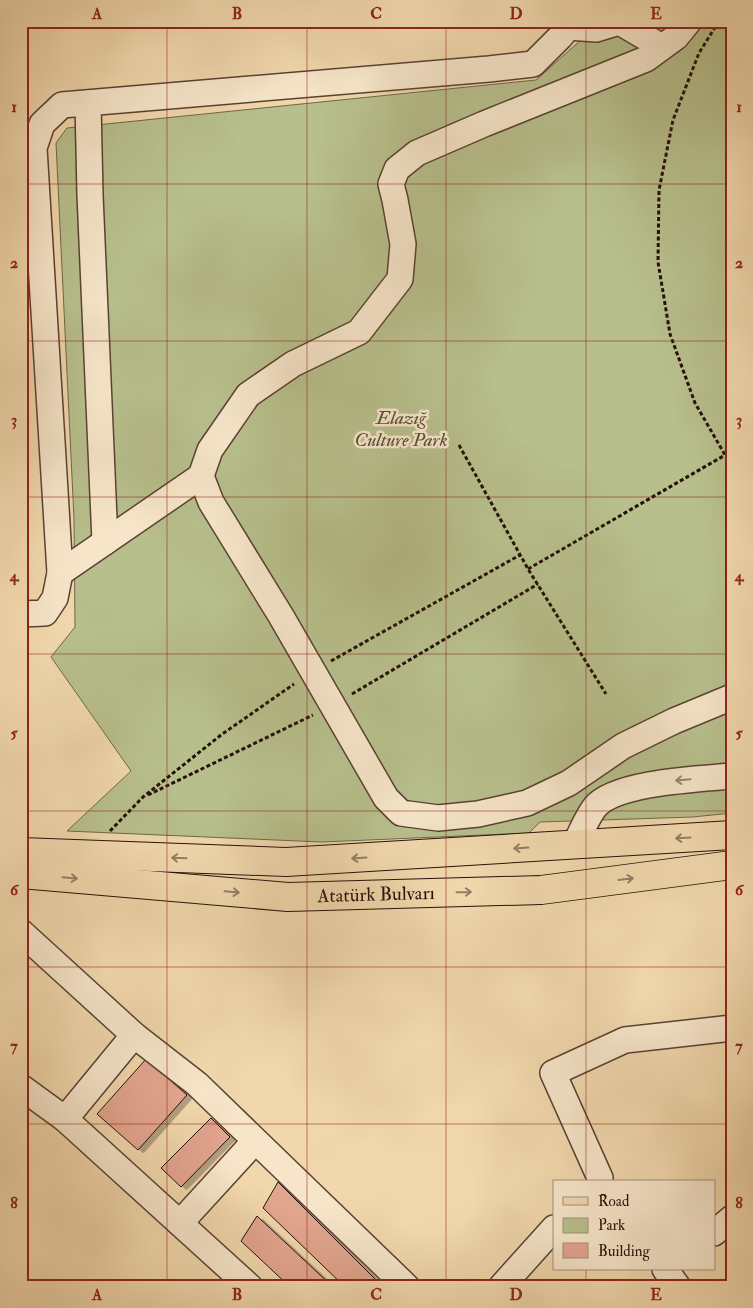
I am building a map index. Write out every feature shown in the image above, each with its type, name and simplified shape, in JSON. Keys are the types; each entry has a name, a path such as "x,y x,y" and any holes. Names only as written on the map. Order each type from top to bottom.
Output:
{"main road":[{"name":"Atatürk Bulvarı","path":"21,852 286,862 732,835"},
{"name":"Atatürk Bulvarı","path":"21,874 288,896 541,890 732,865"}],"street":[{"path":"60,573 201,476 210,450 248,395 293,364 359,332 400,279 403,244 391,184 397,169 417,153 646,59 676,37 688,21"},
{"path":"21,614 45,613 54,598 60,573 34,148 42,124 62,105 470,71 533,64 570,24 596,29 622,22 662,47"},
{"path":"88,103 90,194 106,542"},
{"path":"201,476 211,502 386,798 401,813 438,818 478,814 527,803 569,783 623,746 674,721 732,697"},
{"path":"575,844 595,807 613,795 639,787 672,781 732,776"},
{"path":"21,932 134,1035 197,1084 407,1287"},
{"path":"600,1180 553,1073 625,1040 732,1028"},
{"path":"65,1120 134,1035"},
{"path":"21,1087 65,1120 250,1287"},
{"path":"180,1223 255,1141"},
{"path":"716,1231 732,1218"},
{"path":"502,1287 553,1229"}],"path":[{"path":"719,21 700,53 673,120 659,190 658,262 670,334 695,403 732,467"},
{"path":"459,445 528,569 606,694"},
{"path":"528,569 732,450"},
{"path":"88,854 143,797"}],"green space":[{"name":"Elazığ Culture Park","path":"591,21 732,21 732,813 693,817 540,822 529,833 322,842 67,831 131,771 51,657 75,627 74,519 56,143 67,128 536,80 581,40"}],"building":[{"path":"146,1059 187,1095 138,1150 97,1114"},
{"path":"211,1118 230,1137 181,1187 161,1168"},
{"path":"278,1182 383,1287 345,1287 263,1208"},
{"path":"257,1216 333,1287 290,1287 241,1241"}]}
